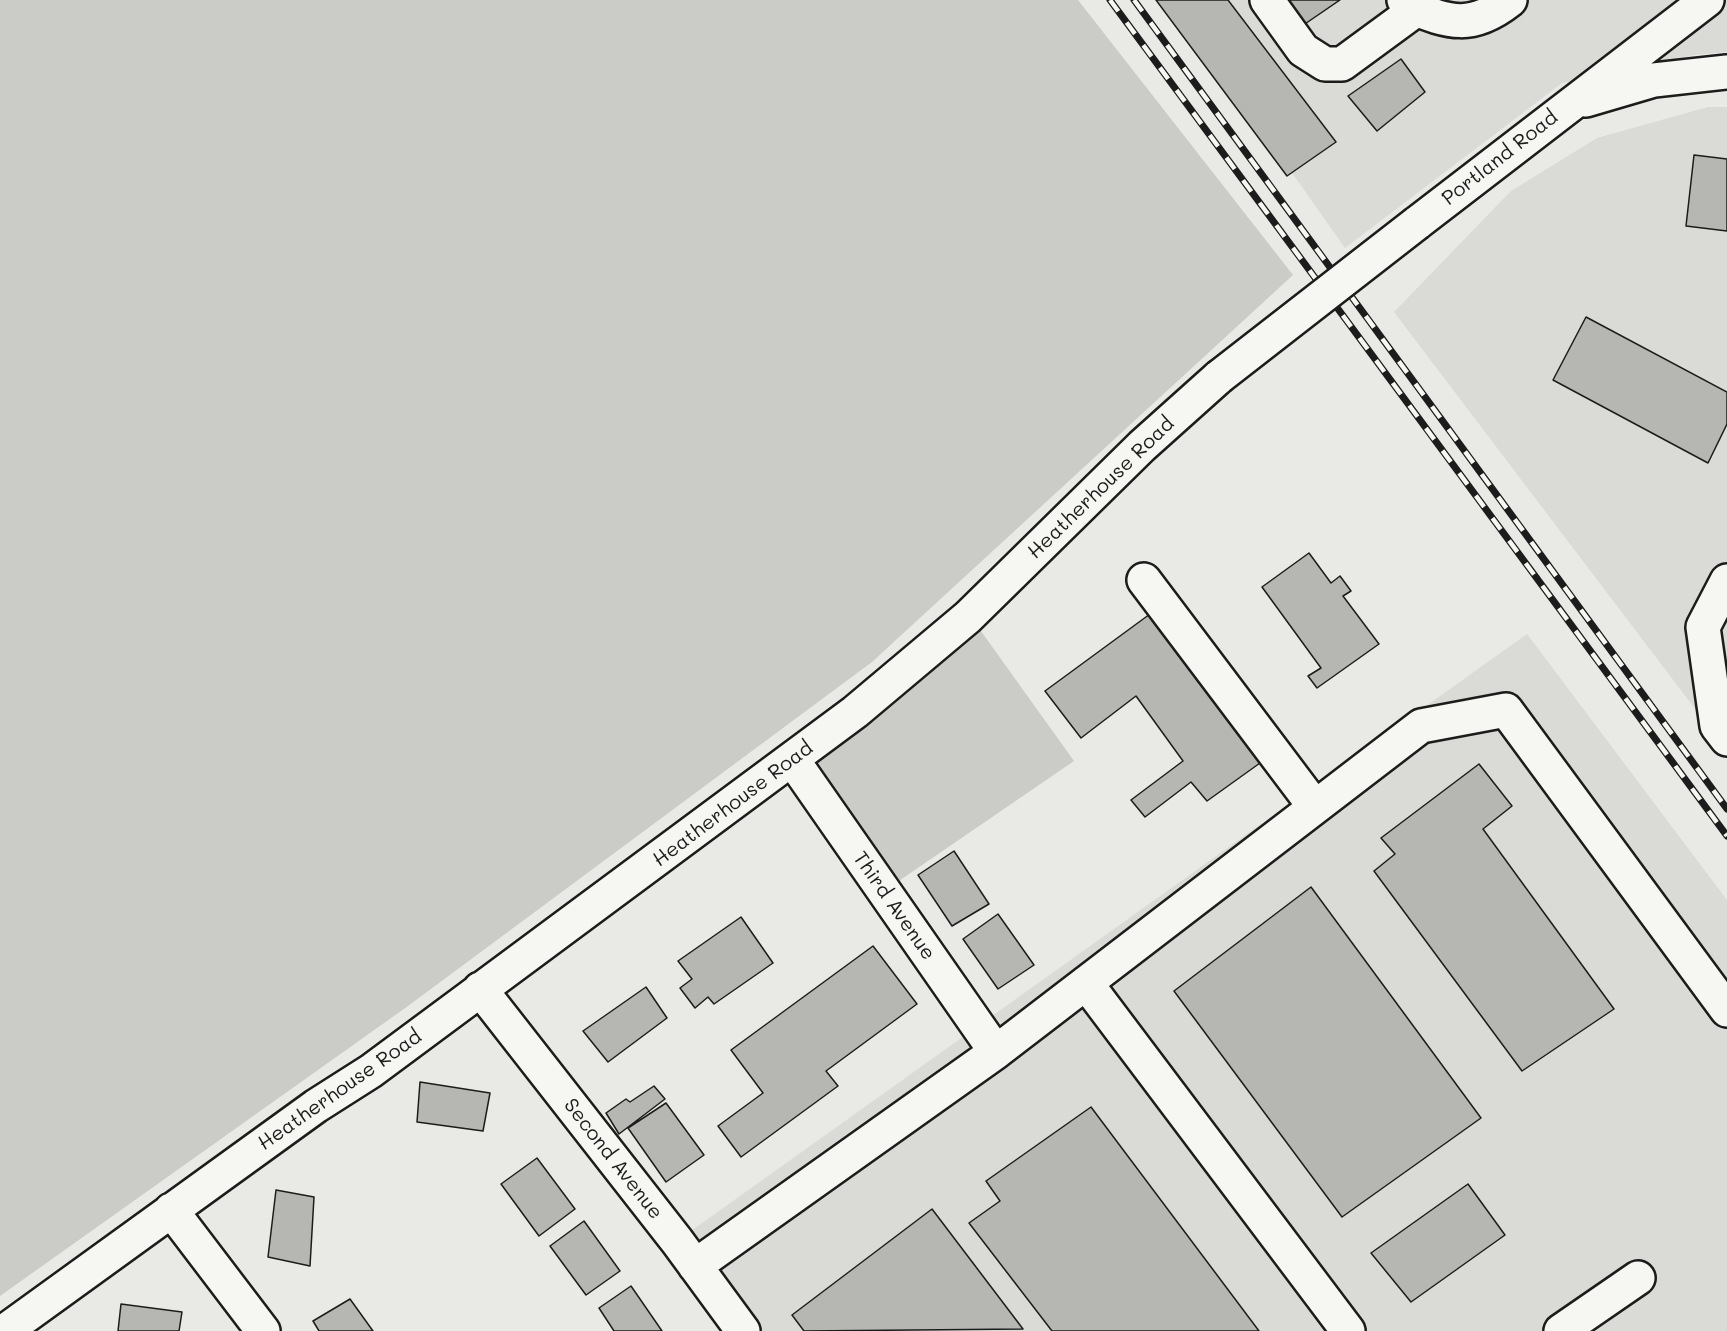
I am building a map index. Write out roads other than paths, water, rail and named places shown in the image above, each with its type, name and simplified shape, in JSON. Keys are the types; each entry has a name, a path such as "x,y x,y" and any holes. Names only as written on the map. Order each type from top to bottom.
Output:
{"street":[{"path":"1267,0 1303,50 1325,64 1342,64 1410,5 1451,22 1491,15 1510,0"},
{"path":"1567,106 1707,0"},
{"name":"Portland Road","path":"1418,223 1567,106 1654,81 1727,72"},
{"name":"Heatherhouse Road","path":"4,1331 316,1106 371,1071 855,712 968,617 1125,461 1220,377 1418,223"},
{"path":"1144,580 1316,807"},
{"path":"1727,581 1702,627 1717,726 1727,739"},
{"path":"695,1266 996,1052 1420,726 1506,710 1727,1010"},
{"name":"Third Avenue","path":"792,759 996,1052"},
{"path":"1086,983 1348,1331"},
{"name":"Second Avenue","path":"480,989 743,1331"},
{"path":"171,1210 262,1331"},
{"path":"1561,1331 1638,1278"}],"railway":[{"path":"1110,0 1727,836"},
{"path":"1134,0 1727,809"}]}
